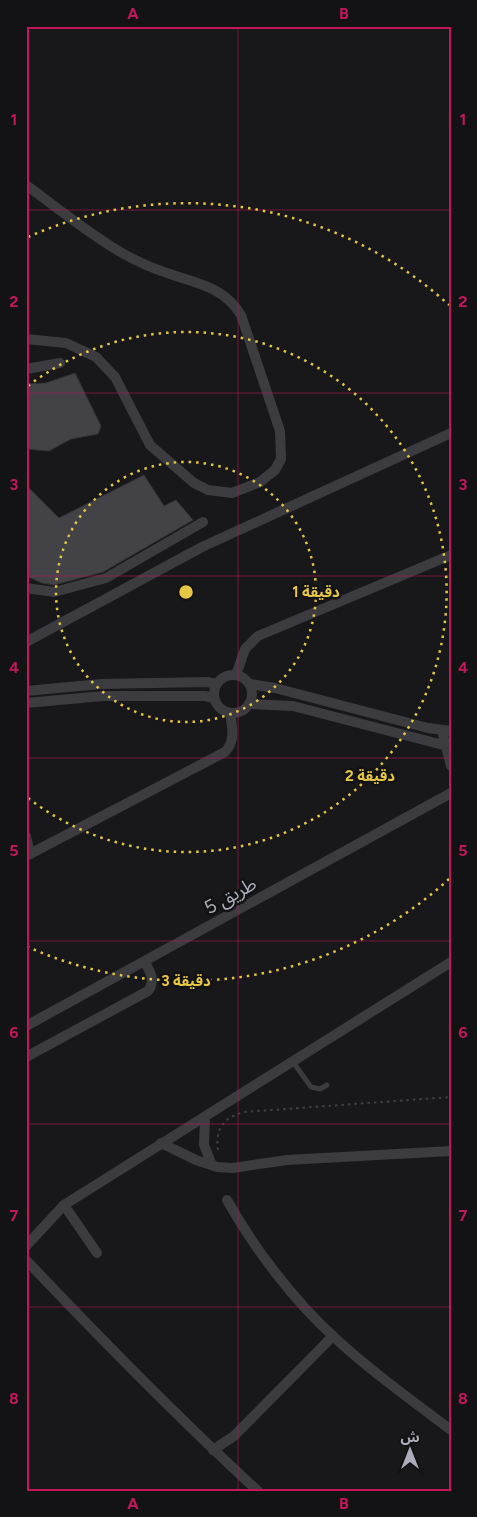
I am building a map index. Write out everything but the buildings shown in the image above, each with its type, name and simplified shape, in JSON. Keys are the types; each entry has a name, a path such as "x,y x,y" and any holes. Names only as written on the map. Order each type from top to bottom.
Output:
{"street":[{"path":"26,185 124,254 170,274 208,285 225,296 235,306 241,315 280,432 281,459 275,470 260,482 245,489 232,493 208,490 184,476 150,445 115,377 96,357 66,343 26,339"},
{"path":"26,370 60,363"},
{"path":"26,642 202,547 451,433"},
{"path":"26,588 54,592 106,578 203,522"},
{"path":"236,675 241,656 258,636 451,556"},
{"path":"250,684 252,694 250,704 244,710 230,713 222,710 214,698 216,684 224,676 236,675 241,676 250,684 275,688 446,731 451,766"},
{"path":"26,691 101,684 207,682 216,684"},
{"path":"26,703 104,696 205,696 214,698"},
{"path":"250,704 293,706 420,738 448,747"},
{"path":"26,836 28,855 225,752 229,748 232,736 230,713"},
{"name":"طريق 5","path":"26,1026 451,793"},
{"path":"26,1057 148,991 152,979 145,962"},
{"path":"26,1246 64,1206 161,1143 205,1118 451,962"},
{"path":"205,1118 204,1145 216,1166"},
{"path":"161,1143 175,1151 216,1166 232,1168 287,1160 451,1151"},
{"path":"227,1200 241,1224 274,1269 333,1336 387,1383 451,1430"},
{"path":"64,1206 97,1254"},
{"path":"26,1260 212,1450 258,1491"},
{"path":"212,1450 234,1436 333,1336"}],"lane":[{"path":"293,1062 311,1086 320,1088 327,1085"}],"path":[{"path":"216,1166 216,1137 224,1123 236,1114 451,1097"}]}
